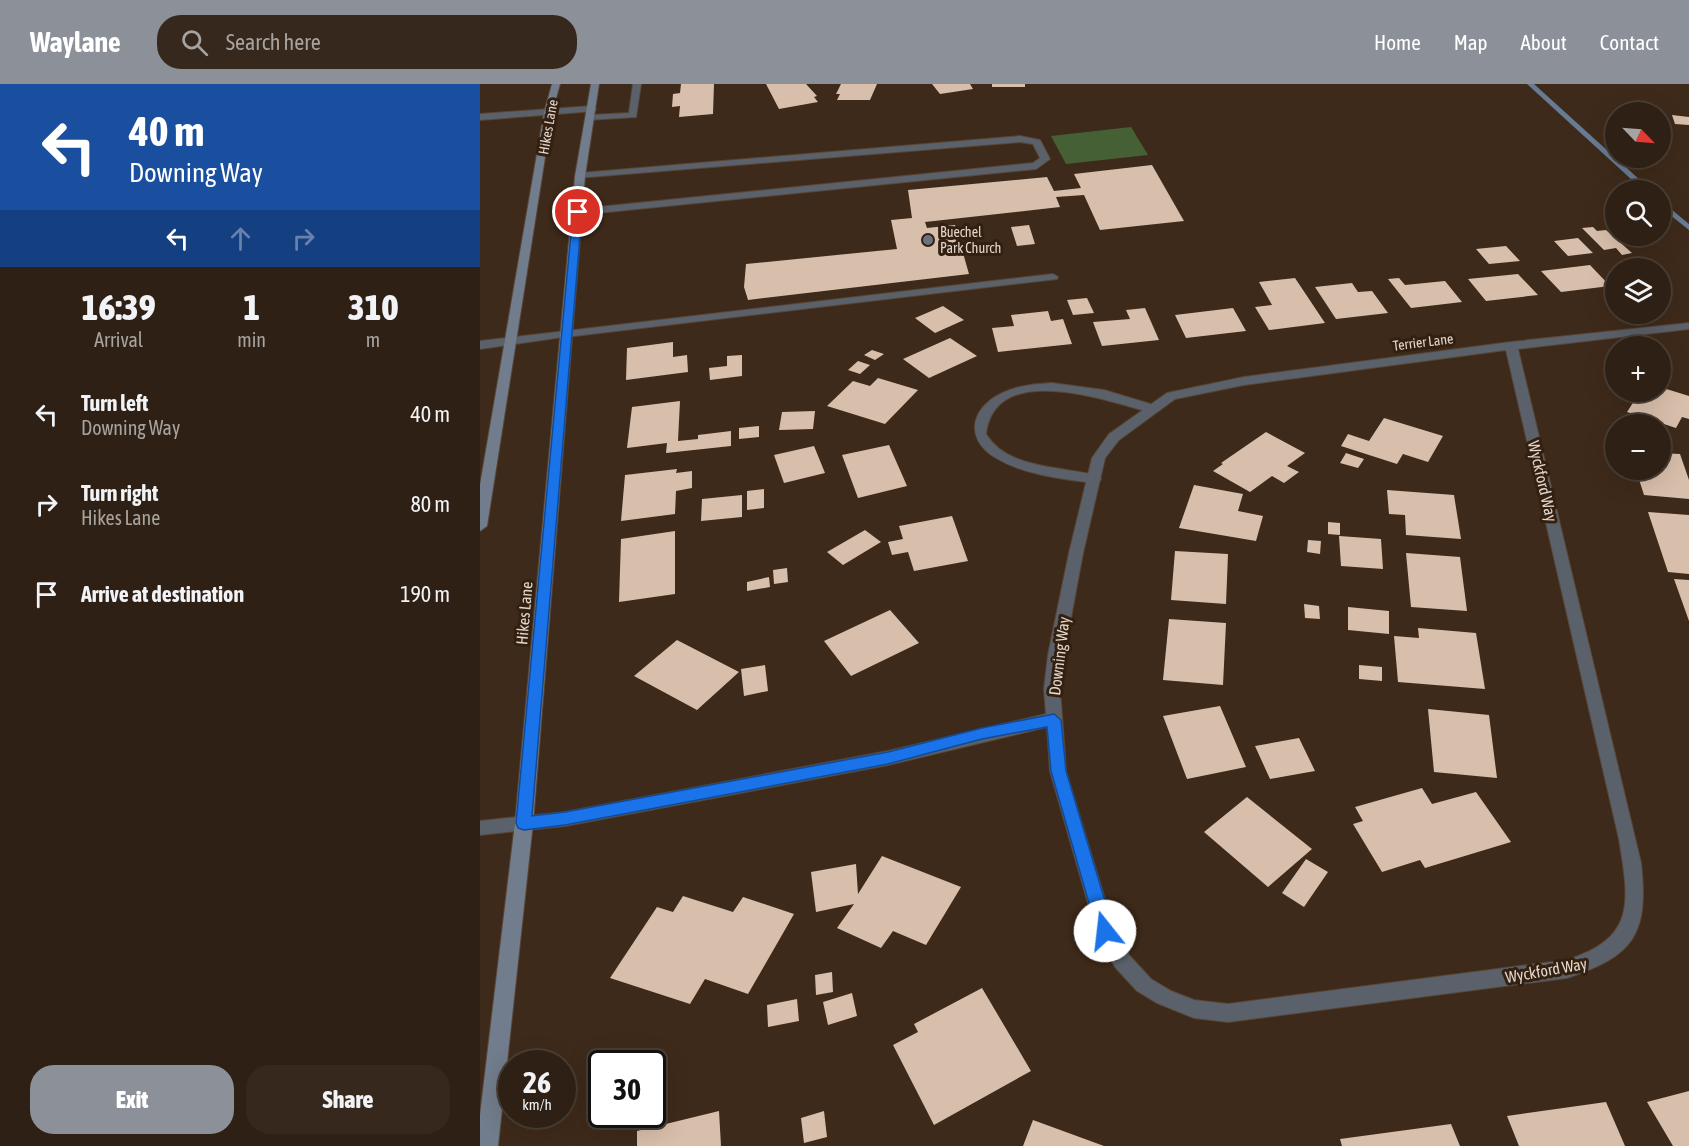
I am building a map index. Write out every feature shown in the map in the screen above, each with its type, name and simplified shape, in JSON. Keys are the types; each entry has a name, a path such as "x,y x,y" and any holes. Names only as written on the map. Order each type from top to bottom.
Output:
{"main road":[{"name":"Hikes Lane","path":"480,526 548,113 556,84"},
{"name":"Hikes Lane","path":"487,1146 524,823 580,176 595,84"}],"street":[{"path":"480,117 548,113 633,115 637,84"},
{"path":"578,212 1036,166 1045,159 1037,142 1020,139 580,176"},
{"path":"480,345 1053,277"},
{"name":"Terrier Lane","path":"1158,405 1184,392 1244,381 1511,346 1689,326"},
{"name":"Wyckford Way","path":"1054,720 1059,771 1105,931 1122,961 1144,985 1164,998 1194,1009 1228,1013 1567,969 1592,963 1614,951 1634,917 1636,885 1628,839 1511,346"},
{"path":"1094,479 1017,464 992,449 980,431 985,411 1002,398 1017,392 1065,388 1089,390 1158,405"},
{"name":"Downing Way","path":"480,828 565,819 888,758 982,734 1054,720 1052,689 1056,655 1100,458 1114,437 1158,405"}],"green space":[{"path":"1131,127 1148,155 1066,164 1051,136"}],"building":[{"path":"681,84 714,84 713,114 679,117 680,106 672,107 673,94 680,93"},
{"path":"766,84 806,84 817,96 814,97 818,102 779,109"},
{"path":"841,84 877,84 870,100 837,100 840,94 836,94"},
{"path":"932,84 970,84 973,89 940,94"},
{"path":"992,84 1025,84 1025,87 992,87"},
{"path":"1672,115 1689,117 1689,125 1675,124"},
{"name":"Buechel Park Church","path":"1152,165 1184,221 1100,230 1084,195 1056,197 1060,207 925,222 927,228 955,225 969,274 748,300 744,287 746,264 897,249 891,220 912,218 908,190 1047,177 1054,191 1081,188 1074,174"},
{"path":"1029,225 1035,244 1017,246 1011,227"},
{"path":"1593,227 1597,231 1605,230 1605,246 1624,246 1632,253 1622,255 1616,248 1604,250 1582,228"},
{"path":"1578,238 1593,253 1568,256 1554,241"},
{"path":"1506,246 1520,261 1489,264 1476,249"},
{"path":"1590,265 1605,281 1605,287 1561,292 1541,271"},
{"path":"1518,274 1538,295 1486,301 1468,279"},
{"path":"1295,278 1325,323 1269,330 1255,307 1272,305 1259,282"},
{"path":"1399,278 1405,285 1445,281 1462,302 1411,308 1388,279"},
{"path":"1352,283 1358,292 1372,291 1388,313 1336,319 1315,287"},
{"path":"1087,298 1094,313 1073,315 1067,300"},
{"path":"943,306 964,320 935,333 915,318"},
{"path":"1145,308 1159,340 1102,346 1093,322 1130,319 1126,310"},
{"path":"1233,308 1246,331 1186,338 1175,315"},
{"path":"1048,311 1051,321 1063,319 1072,344 998,352 992,328 1014,326 1011,315"},
{"path":"950,338 977,356 929,378 903,359"},
{"path":"673,342 673,357 687,355 688,372 626,380 627,348"},
{"path":"872,350 884,354 875,360 864,355"},
{"path":"742,355 742,376 710,380 709,368 727,366 727,356"},
{"path":"858,361 870,365 860,374 848,370"},
{"path":"878,378 918,390 885,424 827,406 853,381 870,386"},
{"path":"1671,390 1689,396 1689,419 1682,417 1676,428 1671,426 1671,414 1627,412 1634,402 1671,402"},
{"path":"680,401 678,441 698,439 698,435 731,431 731,446 666,453 667,443 627,448 632,407"},
{"path":"815,411 813,429 779,430 782,412"},
{"path":"1384,418 1443,436 1428,462 1403,454 1397,464 1341,446 1348,434 1369,441"},
{"path":"759,426 759,437 739,439 739,428"},
{"path":"1266,432 1305,453 1287,466 1299,472 1284,483 1272,476 1250,492 1213,471 1223,464 1221,463"},
{"path":"889,445 907,486 858,498 842,455"},
{"path":"814,446 825,473 784,483 774,455"},
{"path":"1346,453 1364,459 1358,468 1340,463"},
{"path":"1671,454 1680,454 1689,480 1689,499 1644,495 1639,480 1671,480"},
{"path":"677,469 676,473 692,471 692,488 676,491 675,514 621,521 625,475"},
{"path":"1194,485 1243,494 1238,511 1263,516 1256,541 1179,528"},
{"path":"764,489 764,508 747,510 747,491"},
{"path":"1387,490 1454,495 1461,539 1406,535 1405,515 1389,514"},
{"path":"742,495 742,517 701,521 702,499"},
{"path":"1648,512 1689,515 1689,574 1668,572"},
{"path":"952,516 968,561 914,571 908,552 892,555 888,542 903,539 899,526"},
{"path":"1328,522 1340,523 1340,535 1328,534"},
{"path":"865,530 881,542 843,565 827,552"},
{"path":"675,531 675,594 619,602 621,539"},
{"path":"1339,536 1381,539 1383,569 1341,566"},
{"path":"1308,540 1321,541 1320,554 1307,552"},
{"path":"1175,551 1228,554 1226,604 1171,600"},
{"path":"1406,553 1460,557 1467,611 1411,607"},
{"path":"787,568 788,582 774,584 773,570"},
{"path":"769,577 770,587 747,591 747,582"},
{"path":"1674,579 1689,580 1689,621"},
{"path":"1304,604 1319,606 1320,619 1305,618"},
{"path":"1348,607 1389,611 1389,634 1348,630"},
{"path":"890,610 919,643 851,676 824,641"},
{"path":"1169,619 1226,623 1223,685 1163,680"},
{"path":"1418,628 1476,633 1485,689 1398,682 1394,636 1419,638"},
{"path":"677,640 739,672 697,710 634,676"},
{"path":"765,665 768,691 744,696 741,669"},
{"path":"1359,665 1382,667 1382,681 1359,679"},
{"path":"1220,706 1246,767 1187,779 1163,716"},
{"path":"1428,709 1489,715 1497,778 1434,772"},
{"path":"1299,738 1315,771 1270,779 1255,746"},
{"path":"1422,788 1432,804 1476,792 1511,842 1425,868 1420,860 1382,872 1353,824 1363,821 1355,807"},
{"path":"1247,797 1312,849 1268,887 1204,832"},
{"path":"882,856 961,887 926,945 893,931 881,948 837,928 854,904 816,912 811,872 856,864 858,894"},
{"path":"1306,859 1328,872 1304,907 1282,893"},
{"path":"683,896 733,912 743,897 794,914 748,994 705,979 690,1004 610,978 657,907 673,912"},
{"path":"832,972 833,992 816,995 815,975"},
{"path":"982,988 1031,1071 934,1125 893,1045 918,1032 914,1024"},
{"path":"852,993 857,1016 828,1025 823,1002"},
{"path":"797,999 799,1021 768,1027 767,1005"},
{"path":"1689,1091 1689,1146 1673,1146 1647,1102"},
{"path":"1606,1102 1625,1146 1519,1146 1507,1116"},
{"path":"719,1111 721,1146 637,1146 637,1131 666,1128 666,1124"},
{"path":"824,1111 827,1137 804,1143 801,1118"},
{"path":"1033,1120 1104,1146 1023,1146"},
{"path":"1451,1124 1460,1146 1342,1146 1340,1139"}],"waterway":[{"path":"1530,84 1636,180"},
{"path":"1671,212 1689,228"}],"place":[{"name":"Buechel Park Church","path":"928,240"}],"route":[{"path":"578,212 524,823 565,819 888,758 982,734 1054,720 1059,771 1105,931"}]}
